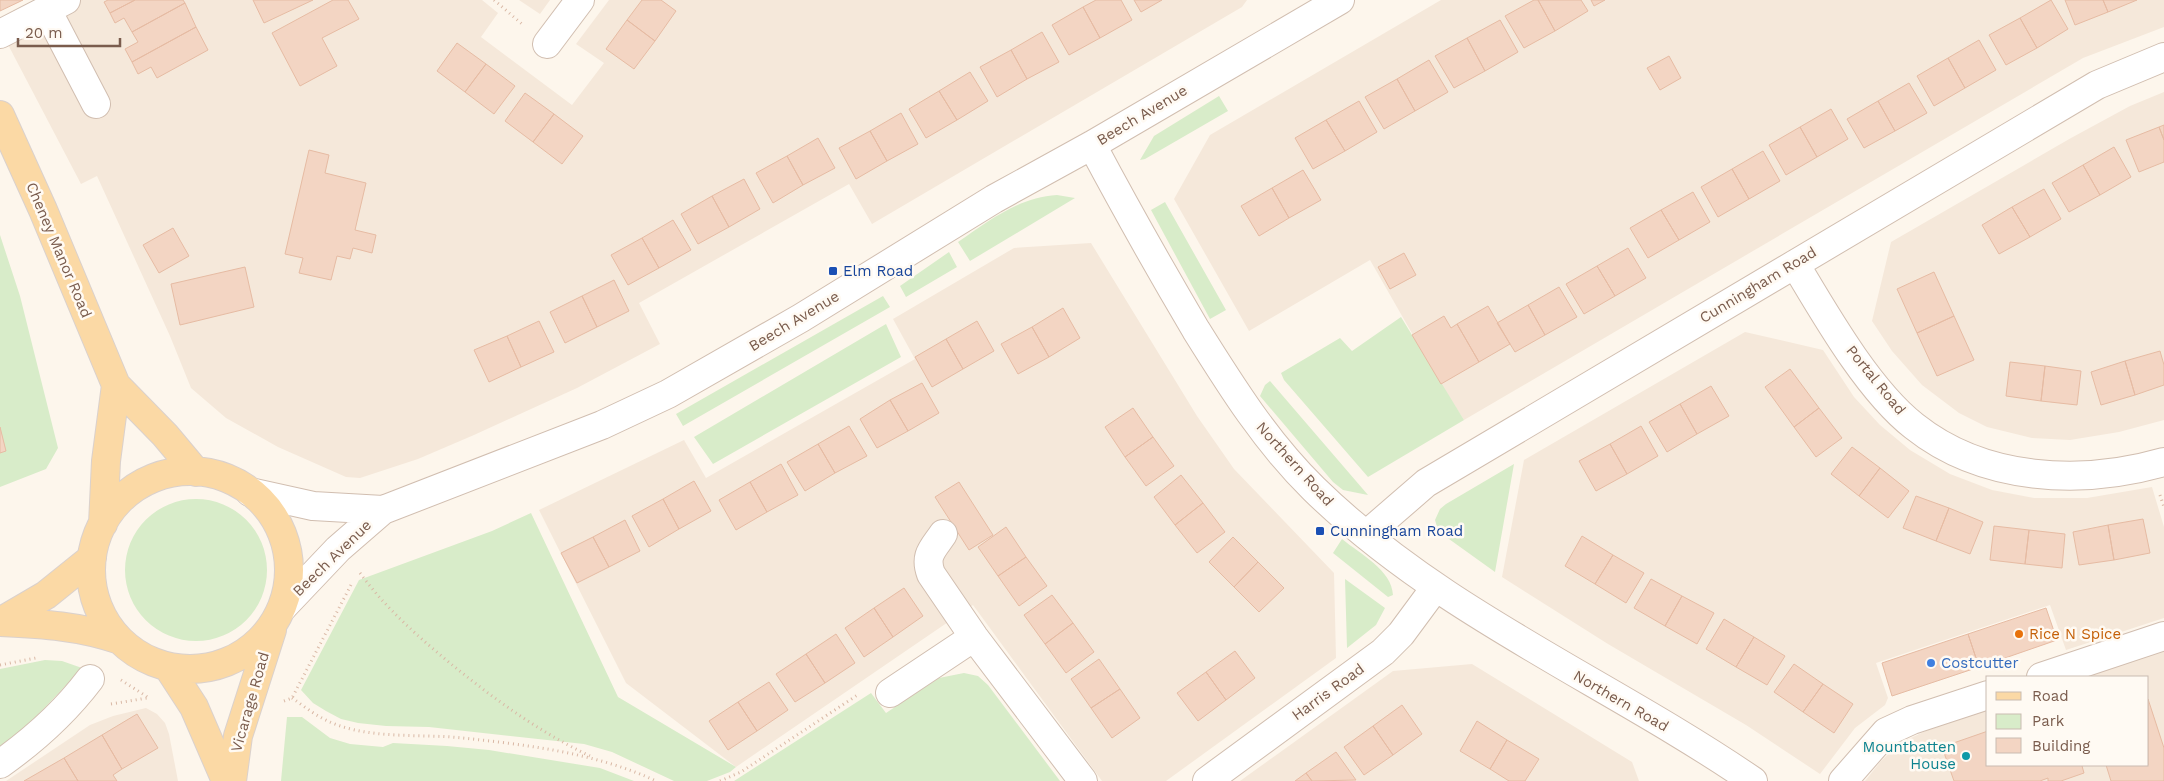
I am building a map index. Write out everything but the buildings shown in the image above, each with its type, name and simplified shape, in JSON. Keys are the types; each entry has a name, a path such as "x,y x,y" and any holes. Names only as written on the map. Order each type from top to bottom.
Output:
{"main road":[{"name":"Cheney Manor Road","path":"0,115 44,210 116,385 165,435 196,472"},
{"name":"Cheney Manor Road","path":"102,524 107,479 106,461 116,385"},
{"name":"Vicarage Road","path":"102,524 121,500 136,488 151,480 173,473 196,472 225,478 250,492 271,513 286,545 290,573 287,591 238,736 232,781"},
{"path":"102,524 92,558 95,598 103,616 120,640"},
{"path":"0,622 46,595 92,558"},
{"path":"0,622 69,626 93,631 120,640 145,658 168,667 198,669 230,661 259,642 278,616"},
{"name":"Vicarage Road","path":"168,667 194,707 226,781"}],"street":[{"path":"547,44 580,0"},
{"name":"Beech Avenue","path":"278,616 320,566 383,510 602,425 668,394 801,318 994,199 1092,145 1340,0"},
{"path":"0,34 56,5 96,104"},
{"name":"Cunningham Road","path":"1366,535 1426,483 2097,85 2164,57"},
{"name":"Northern Road","path":"1092,145 1174,293 1252,416 1270,440 1313,488 1366,535 1435,588 1532,649 1639,710 1743,778"},
{"name":"Portal Road","path":"1795,264 1859,363 1888,400 1913,425 1933,439 1959,453 2014,471 2045,474 2082,475 2113,473 2164,462"},
{"name":"Beech Avenue","path":"250,492 313,506 383,510"},
{"path":"943,534 928,557 927,564 931,574 974,637 1083,781"},
{"name":"Harris Road","path":"1206,781 1383,652 1401,634 1435,588"},
{"path":"2044,676 2164,636"},
{"path":"890,693 974,637"},
{"path":"0,764 47,727 90,679"},
{"path":"1843,781 1886,732 1912,720 1986,696"}],"path":[{"path":"494,0 547,44"},
{"path":"358,570 374,591 411,630 478,686 529,722 570,747 596,759"},
{"path":"720,781 741,772 873,684 890,693"},
{"path":"104,705 148,698"},
{"path":"292,698 321,718 351,729 376,733 485,740 596,759 624,766 656,781"}],"shaded area":[{"path":"76,0 482,0 498,13 481,37 572,105 604,63 576,44 609,0 1247,0 1242,7 872,224 849,184 639,303 660,344 577,388 474,435 418,459 360,478 346,477 278,447 226,418 191,388 170,336 97,176 81,184 4,37"},
{"path":"519,0 550,0 540,14"},
{"path":"1441,0 2164,0 2164,27 2083,58 1464,420 1441,384 1370,260 1249,331 1174,199 1210,135"},
{"path":"2164,92 2164,420 2119,432 2070,440 2032,438 1987,427 1959,413 1922,385 1892,351 1872,321 1891,242 2071,138 2130,106"},
{"path":"1091,243 1197,416 1234,469 1334,573 1336,658 1166,781 1102,781 973,605 736,767 626,683 539,510 684,440 706,478 915,359 893,319 1014,248"},
{"path":"1745,332 1823,350 1854,397 1880,425 1910,450 1950,474 1992,490 2034,498 2087,498 2152,487 2164,527 2164,618 2066,650 2050,605 1876,663 1888,698 1885,705 1855,728 1820,774 1746,725 1608,644 1502,577 1524,460"},
{"path":"2164,648 2164,781 1865,781 1881,761 1900,743 1928,730 1986,711 1986,766 2149,766 2149,676 2083,676"},
{"path":"1472,664 1632,762 1639,781 1240,781 1393,671"},
{"path":"146,708 157,714 165,723 178,781 6,781 90,725 113,716"}],"green space":[{"path":"1219,96 1228,111 1145,159 1140,160 1154,136"},
{"path":"1057,195 1075,198 970,261 958,242 993,218 1017,205 1030,200"},
{"path":"1165,202 1226,310 1210,319 1151,210"},
{"path":"0,235 20,296 58,448 46,469 0,487"},
{"path":"949,252 957,267 906,297 900,286"},
{"path":"883,296 890,307 683,426 676,414"},
{"path":"1401,317 1464,420 1368,477 1284,380 1281,373 1340,338 1352,351"},
{"path":"886,324 901,357 713,464 694,437"},
{"path":"1270,381 1368,495 1343,490 1333,482 1260,396 1265,385"},
{"path":"1514,464 1495,572 1442,534 1438,530 1435,520 1440,509 1446,504"},
{"path":"196,499 210,500 223,504 236,511 246,520 255,530 262,543 266,556 266,584 262,597 255,610 246,620 236,629 223,636 210,640 196,641 182,640 169,636 156,629 146,620 137,610 130,597 126,584 125,570 126,556 130,543 137,530 146,520 156,511 169,504 182,500"},
{"path":"531,513 618,697 736,767 730,772 707,781 674,781 612,752 584,744 429,727 358,723 341,719 326,711 313,703 301,690 359,580 492,531"},
{"path":"1342,539 1381,570 1391,586 1393,595 1388,597 1333,553"},
{"path":"1345,579 1385,608 1376,625 1347,648"},
{"path":"45,660 62,661 82,668 53,700 0,748 0,669"},
{"path":"964,673 978,676 988,685 1060,781 734,781 871,693 886,713 939,678"},
{"path":"287,717 302,717 330,738 350,744 383,747 393,743 489,750 600,768 634,781 281,781"}],"place":[{"name":"Elm Road","path":"833,271"},
{"name":"Cunningham Road","path":"1320,531"},
{"name":"Rice N Spice","path":"2019,634"},
{"name":"Costcutter","path":"1931,663"},
{"name":"Mountbatten House","path":"1966,756"}]}
